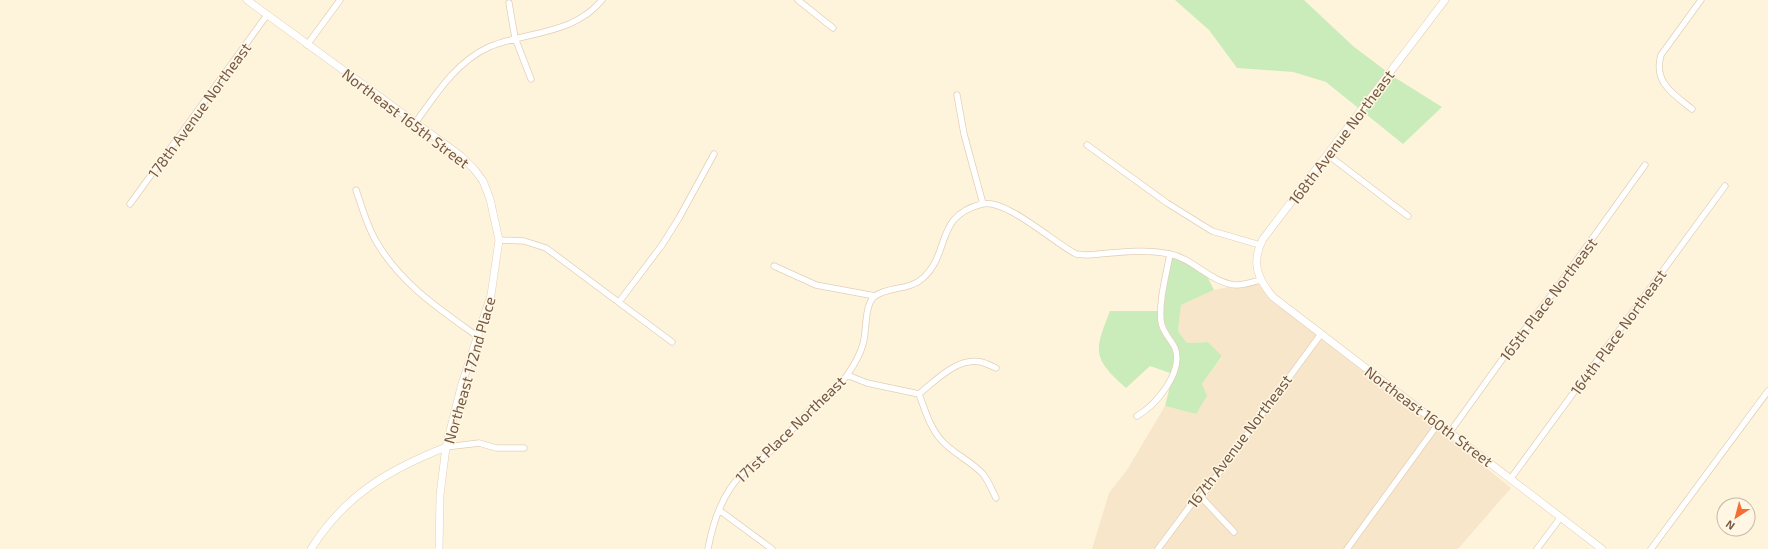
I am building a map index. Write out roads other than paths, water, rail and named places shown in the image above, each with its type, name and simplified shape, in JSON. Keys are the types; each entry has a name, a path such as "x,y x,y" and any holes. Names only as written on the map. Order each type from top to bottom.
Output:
{"street":[{"name":"Northeast 165th Street","path":"246,0 416,122 462,157 483,181 490,199 499,240"},
{"path":"307,44 340,0"},
{"path":"416,122 444,83 461,66 489,48 516,38 543,33 573,23 591,12 602,0"},
{"path":"798,0 833,28"},
{"name":"168th Avenue Northeast","path":"1260,280 1256,267 1260,245 1445,0"},
{"path":"1692,109 1673,94 1664,83 1659,71 1659,63 1662,55 1701,0"},
{"path":"509,3 516,38 531,79"},
{"name":"178th Avenue Northeast","path":"130,204 267,15"},
{"path":"957,95 964,134 983,204"},
{"path":"1087,145 1168,203 1212,231 1260,245"},
{"path":"618,302 662,245 679,218 714,154"},
{"path":"1328,155 1408,216"},
{"name":"165th Place Northeast","path":"1450,432 1646,165"},
{"name":"164th Place Northeast","path":"1511,478 1725,186"},
{"path":"356,190 376,240 391,265 407,282 441,311 477,336"},
{"path":"774,266 816,285 875,296 884,292 914,285 930,270 948,229 956,216 964,210 983,204 1002,206 1076,254 1087,255 1153,252 1170,254 1185,259 1215,278 1228,283 1237,285 1260,280"},
{"path":"499,240 524,241 546,248 672,342"},
{"name":"Northeast 172nd Place","path":"439,549 441,488 446,447 457,402 491,295 499,240"},
{"path":"1137,416 1147,410 1166,387 1175,371 1178,359 1174,347 1162,329 1161,321 1163,290 1170,254"},
{"name":"Northeast 160th Street","path":"1260,280 1273,297 1602,549"},
{"name":"171st Place Northeast","path":"708,549 710,535 719,510 731,487 744,472 777,445 805,414 847,375 860,353 866,331 868,308 875,296"},
{"name":"167th Avenue Northeast","path":"1158,549 1193,502 1201,497 1321,334"},
{"path":"919,394 943,374 961,364 970,361 982,362 996,368"},
{"path":"847,375 867,383 919,394"},
{"path":"1651,549 1768,391"},
{"path":"919,394 931,425 940,439 953,453 982,473 990,484 996,498"},
{"path":"1347,549 1438,424"},
{"path":"311,549 331,521 358,494 410,461 446,447 479,443 496,448 524,448"},
{"path":"1201,497 1234,532"},
{"path":"719,510 772,549"},
{"path":"1537,549 1560,518"}]}
